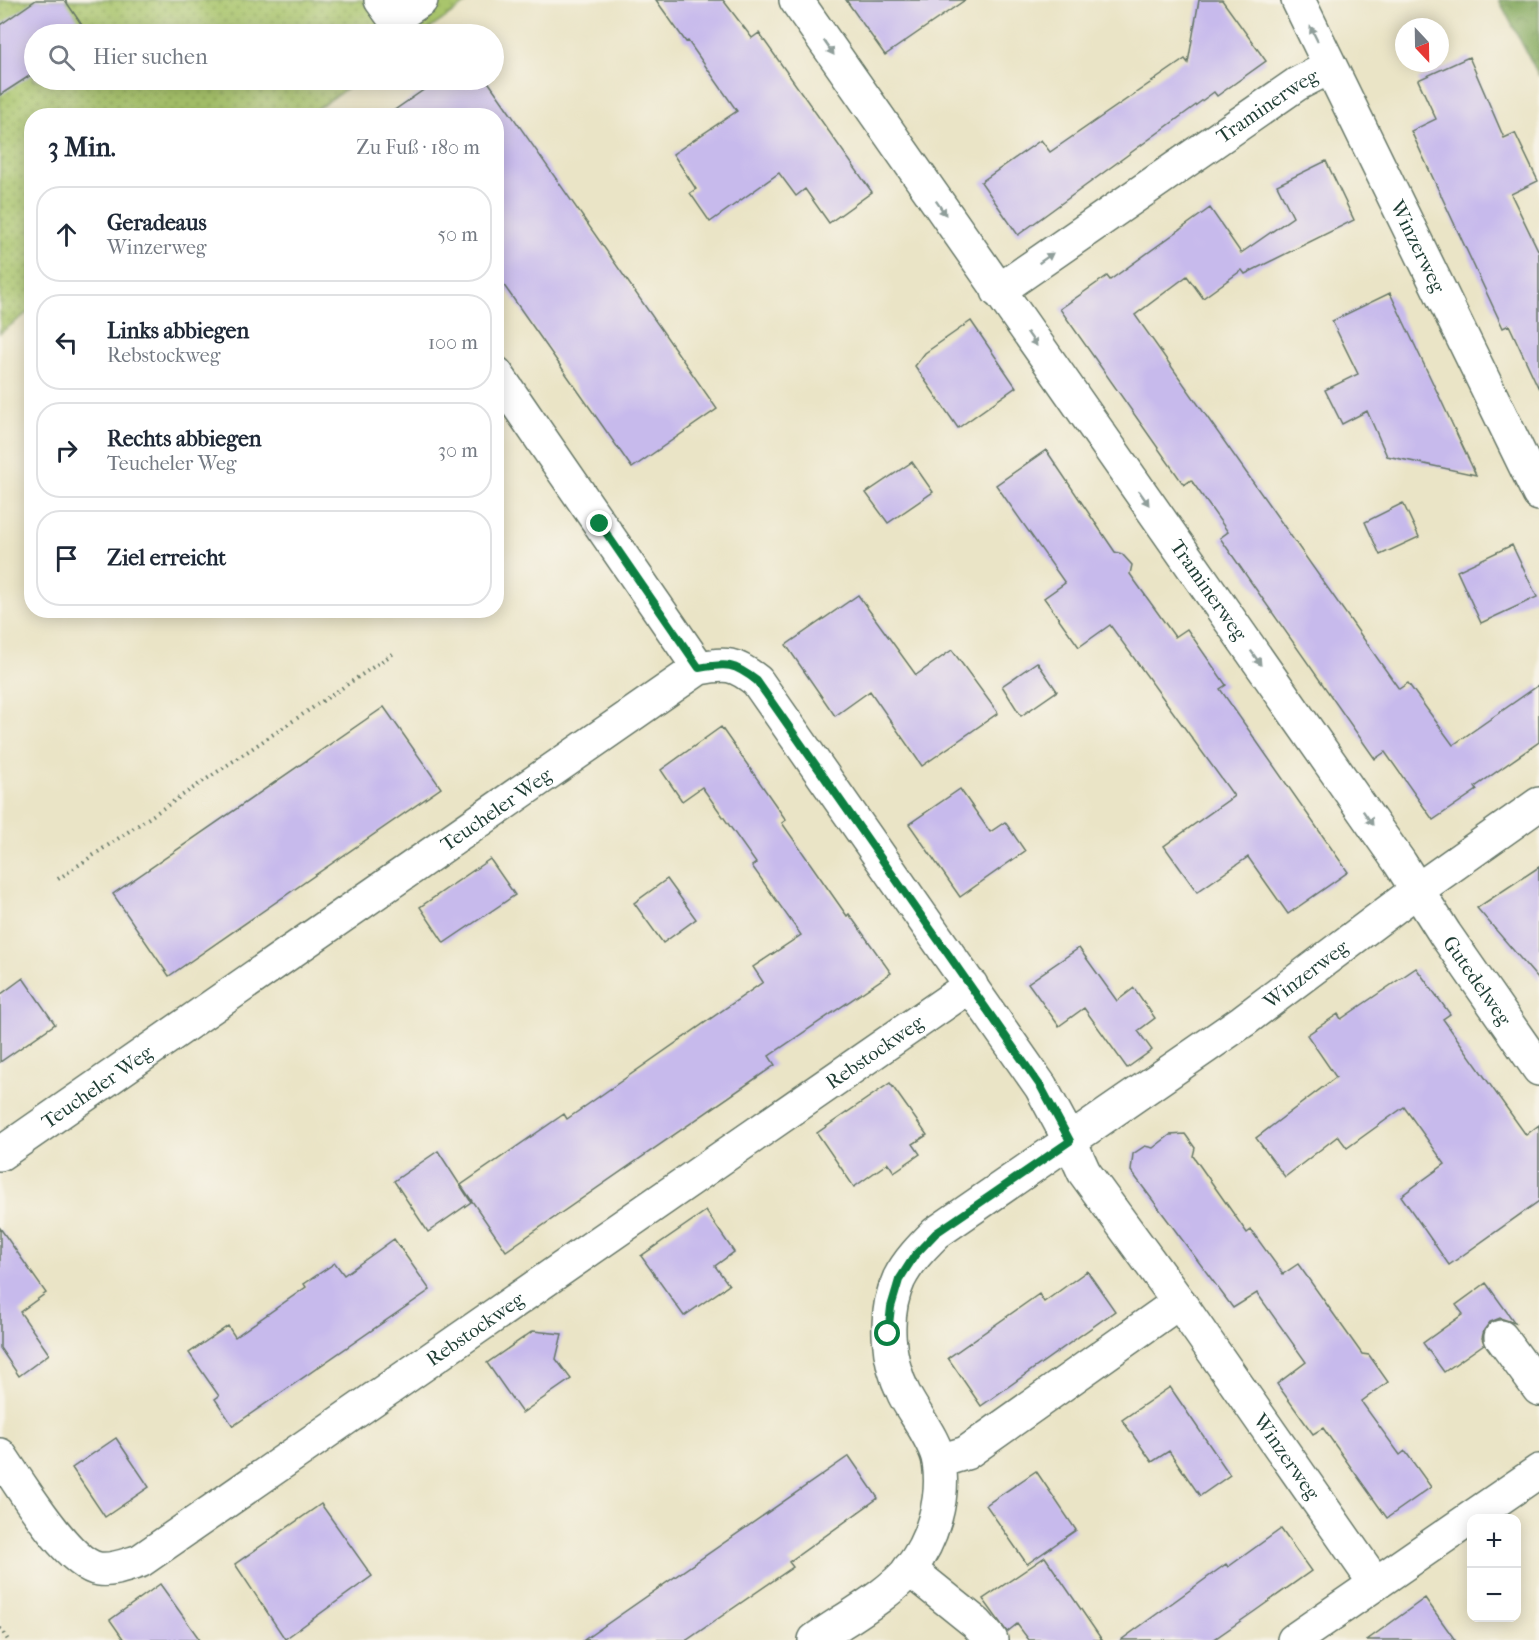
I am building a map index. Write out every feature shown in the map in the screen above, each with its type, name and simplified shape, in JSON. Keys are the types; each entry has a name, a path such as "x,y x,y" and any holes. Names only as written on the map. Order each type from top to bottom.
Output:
{"street":[{"path":"381,0 394,18 421,0"},
{"name":"Traminerweg","path":"796,0 1400,863 1416,891"},
{"name":"Winzerweg","path":"1298,0 1539,494"},
{"name":"Traminerweg","path":"998,291 1297,84 1330,67"},
{"path":"504,385 699,668 721,664 740,668 757,681 1041,1087 1070,1141"},
{"name":"Teucheler Weg","path":"0,1154 699,668"},
{"name":"Winzerweg","path":"815,1640 896,1583 909,1569 925,1545 935,1519 940,1490 939,1461 926,1431 903,1393 892,1363 888,1334 891,1307 899,1280 915,1255 936,1233 1243,1021 1416,891 1539,804"},
{"name":"Gutedelweg","path":"1416,891 1539,1068"},
{"name":"Rebstockweg","path":"0,1455 61,1541 79,1560 98,1569 117,1568 140,1561 971,985"},
{"name":"Winzerweg","path":"1070,1141 1084,1172 1179,1302 1375,1583"},
{"path":"939,1461 966,1453 1179,1302"},
{"path":"1501,1337 1539,1389"},
{"path":"1294,1640 1539,1471"},
{"path":"909,1569 976,1623 991,1640"}],"path":[{"path":"58,879 394,652"},
{"path":"0,1628 8,1640"}],"green space":[{"path":"0,0 471,0 436,24 24,24 24,90 344,90 318,108 24,108 24,315 0,333"},
{"path":"1499,0 1539,0 1539,76"}],"building":[{"path":"36,0 65,0 81,24 24,24 24,79 0,95 0,25"},
{"path":"656,0 723,0 752,38 759,33 872,192 829,223 805,189 796,196 779,173 710,222 690,193 696,189 673,154 737,111"},
{"path":"846,0 965,0 885,55"},
{"path":"1199,0 1222,0 1266,61 1217,96 1214,92 1018,235 981,182 1041,140 1050,152 1185,59 1188,63"},
{"path":"1469,57 1504,138 1515,133 1538,181 1511,194 1539,252 1539,389 1509,325 1503,328 1411,131 1436,119 1418,80 1436,72 1449,72 1449,66"},
{"path":"424,90 494,90 717,409 632,468 504,285 504,108 398,108"},
{"path":"1326,161 1354,220 1245,274 1242,270 1203,298 1187,276 1135,315 1399,689 1408,683 1453,745 1539,685 1539,742 1475,787 1477,790 1433,820 1385,752 1375,759 1220,538 1228,532 1191,480 1184,485 1060,309 1107,276 1110,280 1210,208 1241,253 1293,217 1277,185"},
{"path":"1390,293 1476,475 1387,456 1367,411 1342,424 1325,390 1358,374 1332,321"},
{"path":"971,321 1016,387 958,428 915,366 925,353"},
{"path":"1046,450 1115,552 1122,554 1132,565 1130,574 1175,637 1187,629 1226,685 1220,689 1348,872 1288,914 1248,857 1197,892 1164,846 1234,796 1110,625 1079,647 1044,598 1065,583 996,485"},
{"path":"912,462 933,492 888,523 866,493"},
{"path":"1403,503 1419,537 1380,555 1365,522"},
{"path":"1512,545 1537,597 1481,623 1457,571"},
{"path":"858,595 916,675 952,650 998,713 922,766 870,691 835,716 786,645"},
{"path":"1037,662 1057,691 1021,716 1002,686"},
{"path":"384,707 441,788 169,976 113,894"},
{"path":"721,727 786,820 782,823 847,916 849,914 891,973 769,1056 775,1065 506,1251 461,1185 564,1114 567,1119 763,982 753,967 801,935 752,866 756,863 702,787 682,801 661,770"},
{"path":"960,789 990,832 1005,822 1025,851 960,897 909,824"},
{"path":"490,859 515,895 444,943 420,907"},
{"path":"1539,867 1539,980 1477,908"},
{"path":"667,879 696,919 663,943 634,903"},
{"path":"1079,948 1117,1001 1134,988 1155,1018 1138,1031 1152,1050 1127,1068 1084,1008 1059,1026 1028,983"},
{"path":"1416,968 1450,1014 1443,1019 1526,1135 1539,1125 1539,1201 1449,1265 1401,1196 1445,1164 1404,1107 1347,1148 1338,1136 1285,1177 1256,1138 1336,1077 1307,1035 1338,1014 1341,1019"},
{"path":"23,978 55,1024 0,1062 0,995"},
{"path":"890,1083 927,1135 913,1144 920,1154 894,1172 888,1163 854,1187 817,1133"},
{"path":"1185,1134 1195,1148 1193,1156 1247,1233 1251,1230 1283,1274 1298,1264 1362,1354 1369,1355 1388,1382 1362,1401 1363,1404 1400,1455 1405,1451 1431,1487 1387,1518 1323,1428 1313,1434 1277,1384 1306,1362 1257,1293 1233,1308 1131,1171 1133,1154 1145,1146 1153,1148 1170,1135"},
{"path":"438,1151 471,1202 428,1232 394,1181"},
{"path":"706,1211 734,1252 715,1266 729,1285 684,1316 641,1256"},
{"path":"0,1228 46,1293 20,1312 49,1354 19,1376 0,1348"},
{"path":"394,1239 430,1290 233,1426 215,1399 219,1396 189,1353 228,1326 235,1337 306,1287 304,1284 335,1263 344,1275"},
{"path":"1087,1271 1115,1311 981,1406 948,1358 1039,1294 1044,1302"},
{"path":"1486,1283 1515,1323 1500,1318 1490,1322 1484,1330 1482,1338 1484,1344 1444,1372 1423,1343 1463,1314 1456,1305"},
{"path":"533,1331 562,1334 556,1359 571,1379 522,1413 487,1363"},
{"path":"1170,1387 1230,1475 1200,1496 1169,1451 1152,1462 1122,1420"},
{"path":"116,1438 149,1487 105,1517 72,1468"},
{"path":"849,1456 878,1498 789,1562 793,1567 687,1640 584,1640"},
{"path":"1036,1471 1076,1530 1027,1564 986,1505"},
{"path":"321,1504 372,1576 285,1639 235,1564"},
{"path":"1281,1529 1311,1571 1255,1611 1213,1640 1121,1640 1226,1564 1228,1567"},
{"path":"1045,1557 1102,1640 1029,1640 1017,1624 1007,1632 983,1599"},
{"path":"160,1584 200,1640 124,1640 110,1620"},
{"path":"1425,1598 1455,1640 1367,1640"}],"route":[{"path":"600,524 699,668 721,664 740,668 757,681 1041,1087 1070,1141 936,1233 915,1255 899,1280 891,1307 888,1334"}]}
